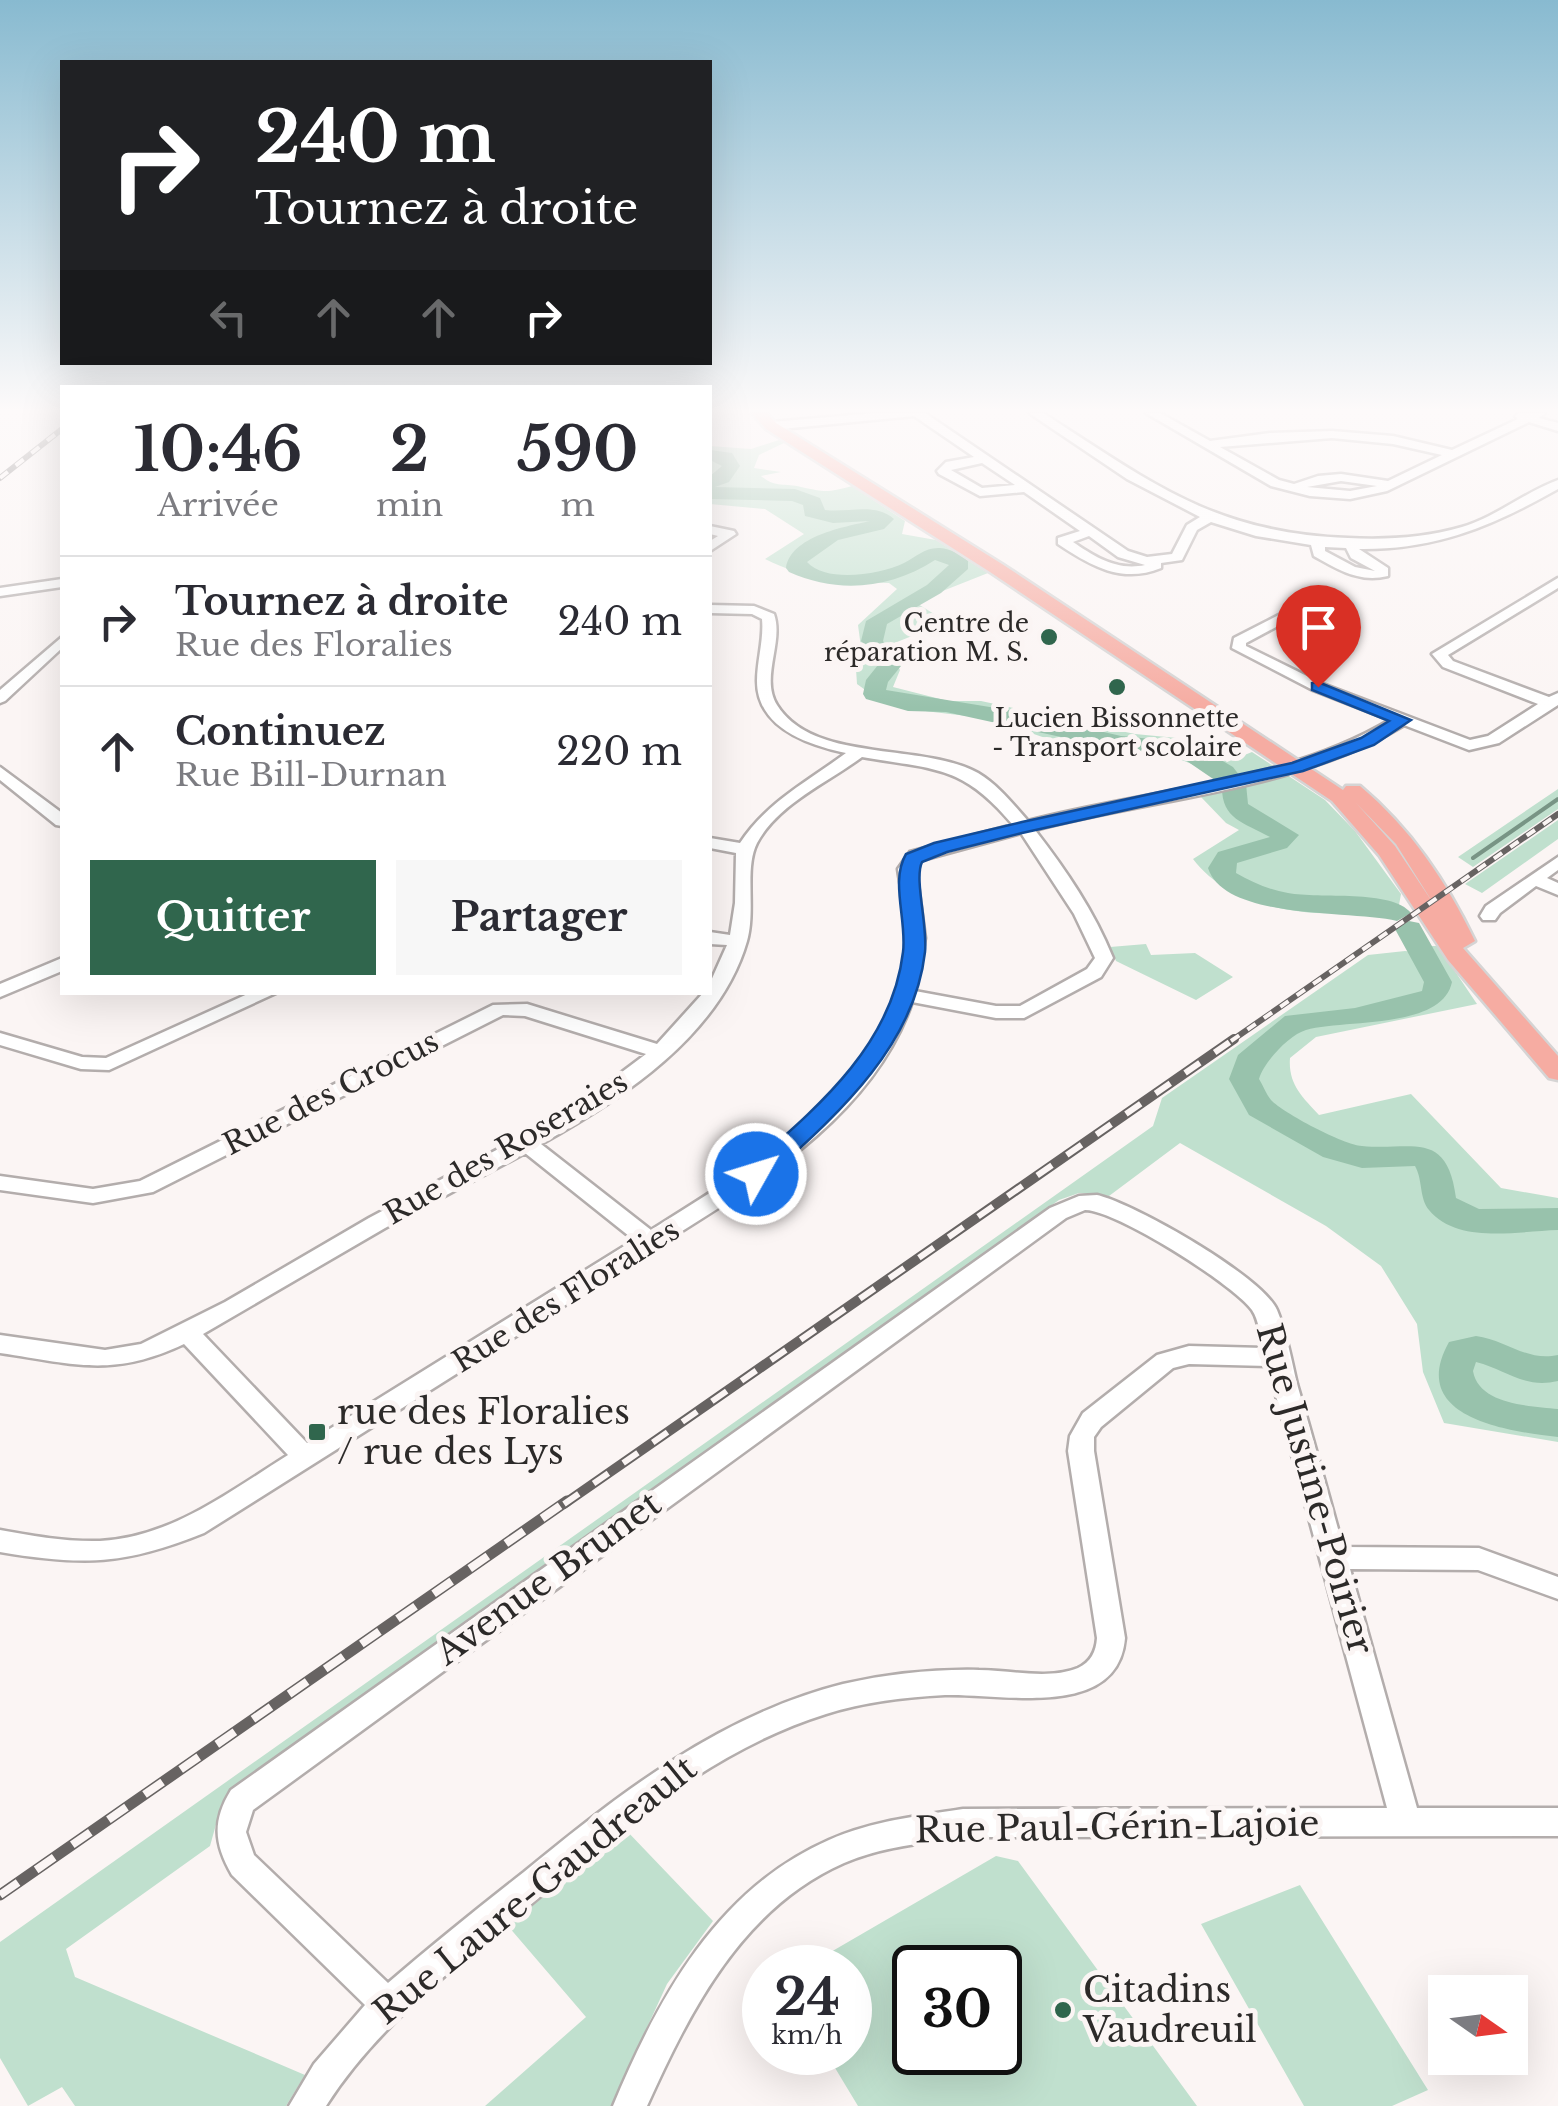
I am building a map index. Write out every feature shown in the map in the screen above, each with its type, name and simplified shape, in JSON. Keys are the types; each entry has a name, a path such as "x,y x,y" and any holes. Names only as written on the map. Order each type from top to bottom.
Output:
{"main road":[{"path":"908,511 1199,704 1233,720 1305,765 1366,825 1414,888 1456,955 1558,1072"}],"street":[{"path":"1059,511 1128,556 1157,561"},
{"path":"1197,511 1317,541 1349,542 1415,540 1465,530 1503,511"},
{"path":"1089,532 1063,541 1120,572 1146,570 1157,561 1180,554 1192,528 1210,517"},
{"path":"712,530 730,535 712,545"},
{"path":"1317,541 1318,553 1357,573 1370,577 1383,574 1381,568 1356,555 1349,542"},
{"path":"1554,700 1448,664 1439,654 1558,582"},
{"path":"0,592 60,583"},
{"path":"1310,603 1239,642 1239,648 1318,687 1464,744 1479,745 1493,740 1554,700"},
{"path":"712,610 754,610 768,615 768,705 796,730 858,752 964,772 986,786 1066,884 1102,950 1104,960 1100,968 1045,1003 1019,1013 903,996"},
{"path":"0,698 60,643"},
{"name":"Rue des Floralies","path":"0,1542 92,1554 149,1546 195,1526 741,1186 807,1132 875,1053 903,996 916,940 909,864 931,850 1305,765 1367,742 1402,720"},
{"path":"712,844 746,850 769,817 858,752"},
{"path":"0,772 60,819"},
{"name":"Rue des Roseraies","path":"712,994 738,941 746,850"},
{"path":"1489,916 1558,862"},
{"path":"1534,879 1558,890"},
{"path":"712,938 738,941"},
{"path":"0,991 60,965"},
{"path":"0,1039 65,1059 109,1064 262,995"},
{"name":"Rue des Roseraies","path":"0,1344 113,1359 145,1352 610,1091 661,1052 711,995"},
{"name":"Rue des Crocus","path":"0,1183 93,1196 136,1190 500,1009 527,1010 661,1052"},
{"path":"524,1142 652,1243"},
{"name":"Rue Justine-Poirier","path":"1078,1204 1098,1203 1118,1210 1250,1291 1266,1310 1406,1824"},
{"name":"Avenue Brunet","path":"387,2004 243,1865 234,1852 229,1829 242,1800 1043,1224 1078,1204"},
{"path":"186,1331 306,1458"},
{"name":"Rue Laure-Gaudreault","path":"306,2106 354,2038 387,2004 660,1783 742,1732 800,1709 868,1691 953,1682 1068,1682 1094,1673 1106,1660 1111,1638 1082,1451 1087,1426 1172,1357 1280,1356"},
{"path":"1336,1558 1479,1559 1558,1588"},
{"name":"Rue Paul-Gérin-Lajoie","path":"630,2106 675,2007 722,1936 786,1879 861,1841 894,1832 962,1824 1558,1822"}],"green space":[{"path":"769,511 890,511 905,521 902,534 936,540 988,573 920,600 918,604 947,622 887,646 900,670 893,687 948,701 981,701 1135,734 1198,740 1227,762 1252,752 1325,800 1355,831 1401,894 1399,905 1317,913 1288,910 1234,893 1193,859 1239,830 1226,823 1201,797 1233,787 1188,763 1148,751 1048,738 990,719 904,707 872,694 857,684 856,669 862,655 858,625 897,589 889,583 811,576 765,559 804,534"},
{"path":"1558,789 1558,809 1473,867 1458,857"},
{"path":"1558,820 1558,839 1482,893 1465,884"},
{"path":"1146,944 1151,955 1195,953 1233,977 1196,1000 1116,961 1110,947"},
{"path":"1432,946 1438,946 1477,1004 1316,1037 1290,1058 1291,1075 1302,1096 1319,1115 1411,1094 1501,1188 1558,1198 1558,1442 1444,1423 1423,1372 1417,1324 1381,1266 1326,1226 1180,1143 1109,1196 1079,1193 1059,1200 242,1781 222,1803 210,1846 66,1949 75,1977 305,2075 286,2106 75,2106 62,2087 28,2106 0,2058 0,1942 1153,1126 1162,1098 1368,955 1405,951 1432,954"},
{"path":"625,1829 713,1921 667,1984 611,2106 485,2106 586,2017 508,1926"},
{"name":"Citadins Vaudreuil","path":"996,1856 1018,1861 1197,2106 858,2106 839,2075 872,2075 872,1945 843,1945"},
{"path":"1300,1885 1428,2090 1392,2106 1304,2106 1201,1924"}],"waterway":[{"path":"812,511 822,516 869,515 884,519 877,525 831,536 797,560 796,568 809,574 838,580 869,579 912,567 936,554 948,556 961,565 934,589 877,621 872,641 890,666 877,680 874,694 908,704 946,705 1008,717 1121,743 1184,748 1224,772 1234,784 1238,809 1286,835 1278,843 1227,858 1221,868 1224,877 1243,888 1283,901 1386,907 1397,913"},
{"path":"1473,858 1558,799"},
{"path":"1409,929 1438,982 1435,995 1423,1002 1355,1017 1295,1022 1249,1062 1244,1079 1260,1108 1334,1150 1362,1157 1416,1155 1426,1159 1437,1176 1440,1202 1464,1218 1495,1222 1558,1219"},
{"path":"1558,1368 1529,1371 1476,1349 1462,1351 1455,1371 1458,1386 1468,1398 1484,1407 1558,1423"}],"railway":[{"path":"1231,1041 1558,814"},
{"path":"564,1504 1234,1039"},
{"path":"0,1895 567,1501"}],"place":[{"name":"Centre de réparation M. S.","path":"1049,637"},
{"name":"Lucien Bissonnette - Transport scolaire","path":"1117,687"},
{"name":"rue des Floralies / rue des Lys","path":"317,1432"},
{"name":"Citadins Vaudreuil","path":"1063,2010"}],"route":[{"path":"756,1174 835,1104 875,1053 892,1023 914,956 915,914 907,873 913,858 940,847 1100,809 1297,767 1367,742 1402,720 1318,687"}]}
